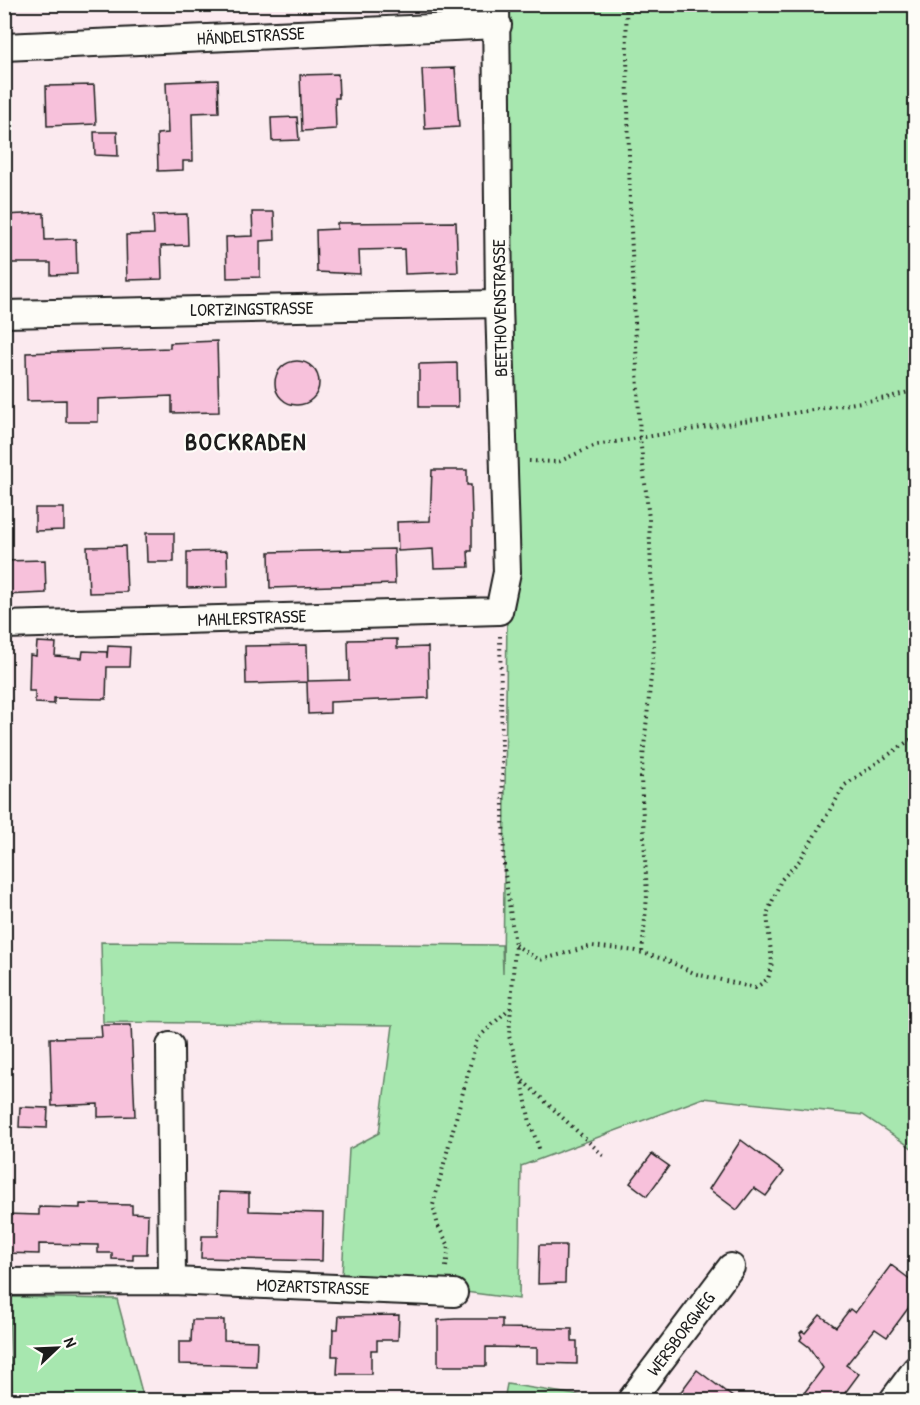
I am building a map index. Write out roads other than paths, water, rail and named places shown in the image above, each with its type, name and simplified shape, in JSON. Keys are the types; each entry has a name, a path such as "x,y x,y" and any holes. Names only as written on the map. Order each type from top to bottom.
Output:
{"street":[{"name":"HÄNDELSTRASSE","path":"4,47 497,15"},
{"name":"BEETHOVENSTRASSE","path":"497,15 498,304 507,572 499,611"},
{"name":"LORTZINGSTRASSE","path":"4,314 498,304"},
{"name":"MAHLERSTRASSE","path":"4,626 499,611"},
{"path":"170,1046 172,1281"},
{"name":"WERSBORGWEG","path":"632,1401 731,1267"},
{"name":"MOZARTSTRASSE","path":"4,1282 172,1281 454,1293"},
{"path":"893,1401 915,1369"}],"district":[{"name":"BOCKRADEN","path":"246,442"}]}
